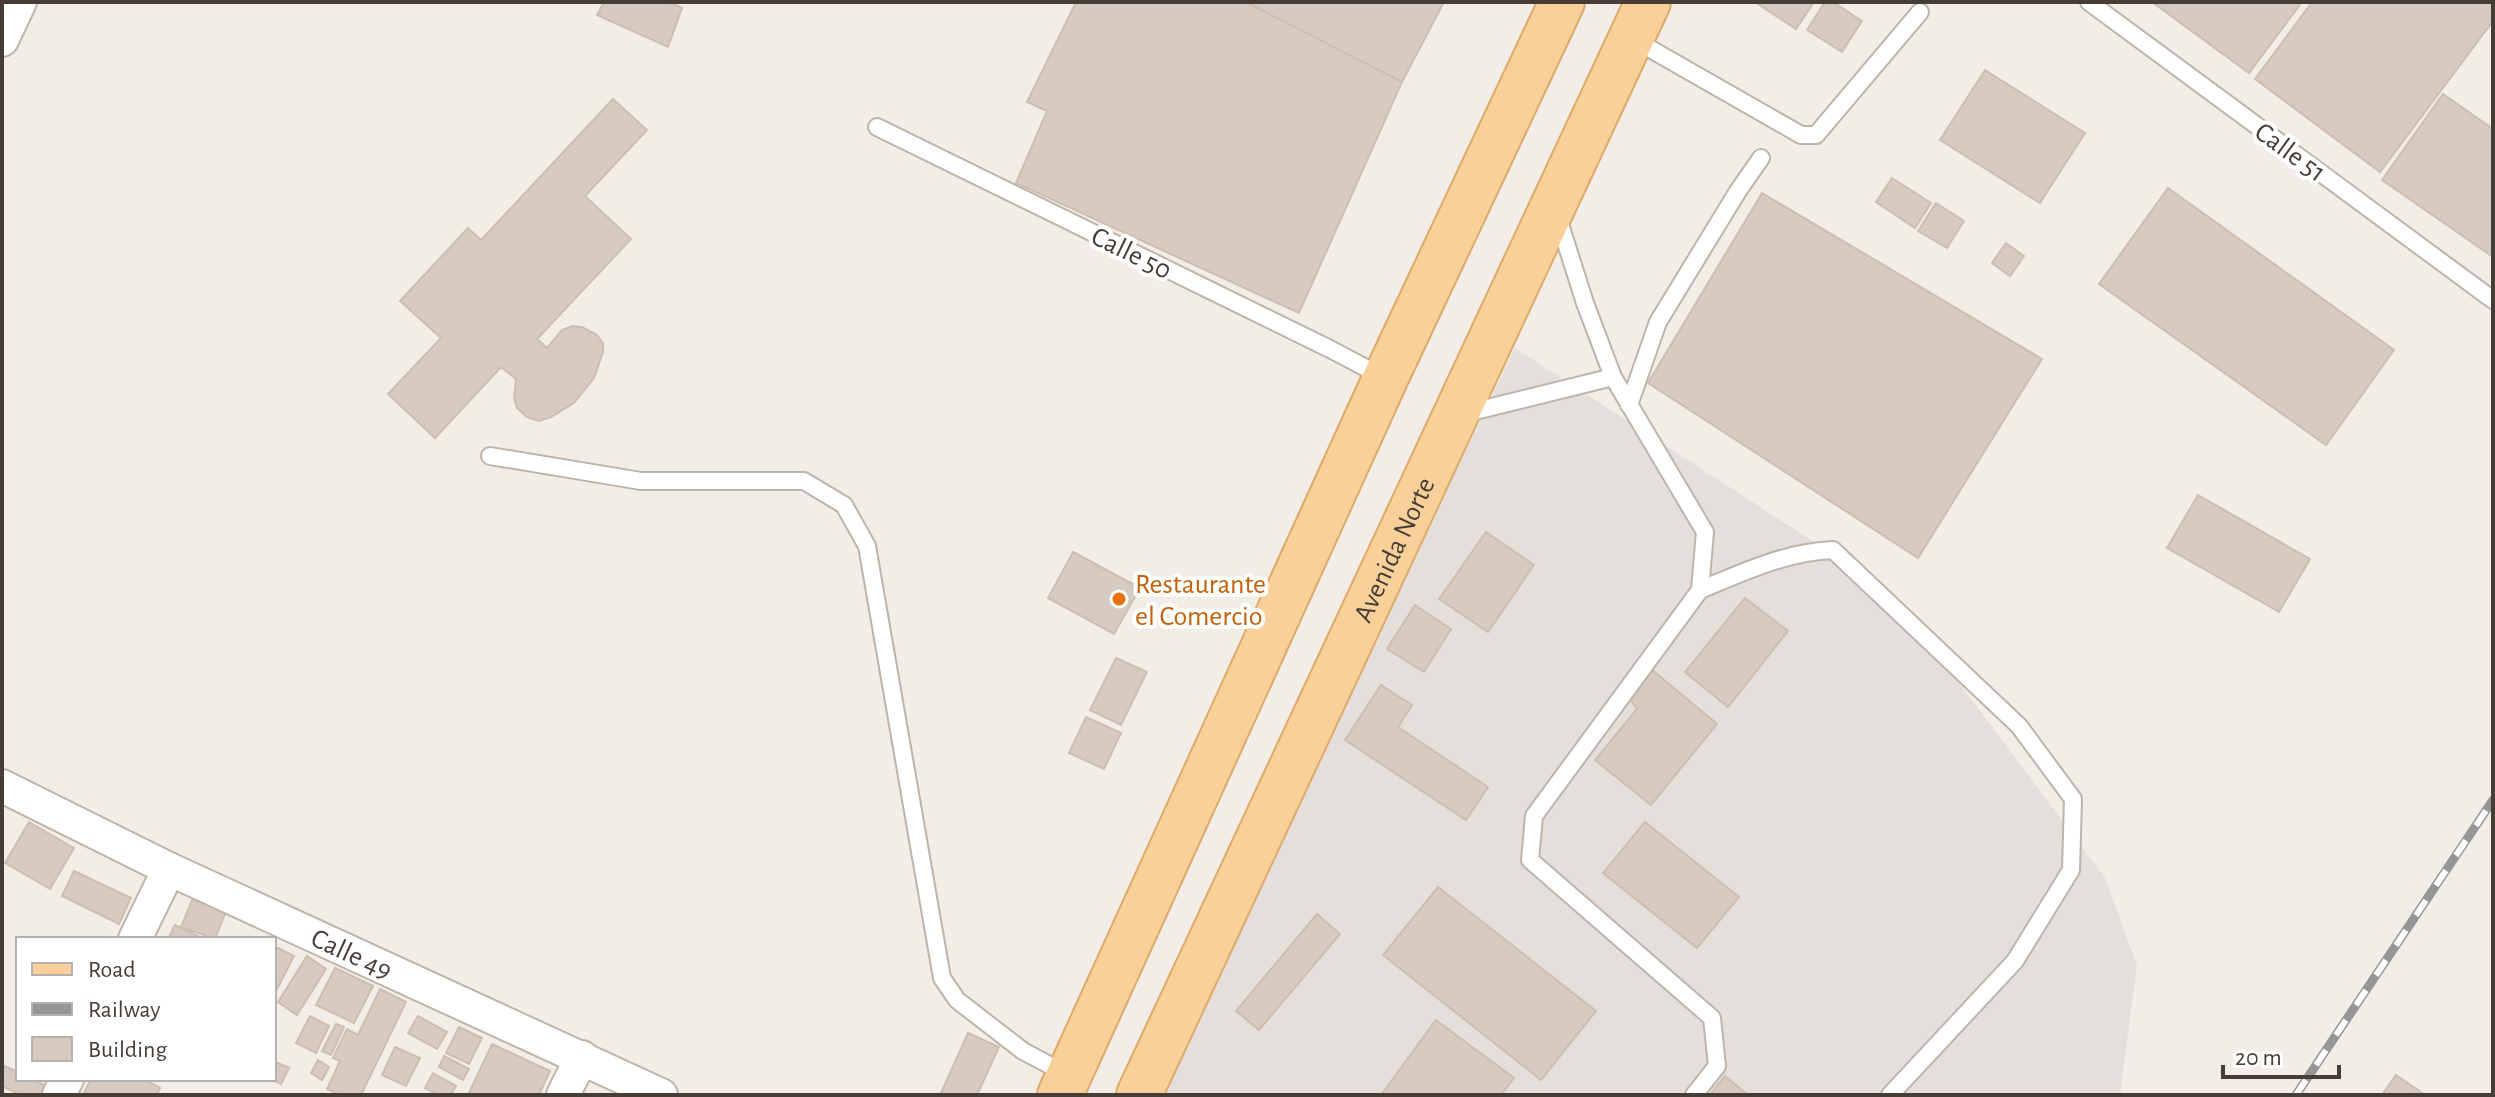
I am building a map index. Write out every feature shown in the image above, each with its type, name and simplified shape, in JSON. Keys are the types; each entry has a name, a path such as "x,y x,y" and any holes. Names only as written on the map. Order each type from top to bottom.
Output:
{"main road":[{"path":"1064,1085 1385,379 1562,2"},
{"name":"Avenida Norte","path":"1139,1095 1640,20"}],"street":[{"path":"2,40 20,2"},
{"name":"Calle 49","path":"2,786 169,869 661,1095"},
{"path":"136,937 169,869"},
{"path":"563,1095 582,1057"}],"lane":[{"name":"Calle 51","path":"2089,2 2493,300"},
{"path":"1640,20 1801,135 1816,135 1920,12"},
{"name":"Calle 50","path":"877,127 1330,349 1385,379"},
{"path":"1629,405 1658,322 1761,158"},
{"path":"1554,205 1585,303 1613,377 1705,532 1700,590"},
{"path":"1455,416 1613,377"},
{"path":"490,456 641,481 804,481 844,505 867,546 942,978 957,1000 1064,1085"},
{"path":"1694,1095 1717,1066 1712,1018 1530,860 1534,816 1700,590 1773,560 1805,551 1833,550 2019,726 2073,799 2071,870 2015,961 1890,1095"}],"shaded area":[{"path":"1515,348 1891,592 2105,878 2137,965 2120,1095 1156,1095"}],"building":[{"path":"604,2 669,2 682,8 668,47 597,15"},
{"path":"1076,2 1246,2 1402,82 1299,313 1016,183 1047,111 1027,102"},
{"path":"1246,2 1444,2 1402,82"},
{"path":"1755,2 1814,2 1796,29"},
{"path":"1825,2 1833,2 1862,21 1842,52 1807,30"},
{"path":"2152,2 2302,2 2249,73"},
{"path":"2312,2 2493,2 2493,21 2380,172 2255,79"},
{"path":"1985,70 2085,133 2040,203 1940,140"},
{"path":"2443,94 2493,129 2493,257 2382,180"},
{"path":"613,99 647,130 585,196 631,239 537,339 547,348 562,330 572,326 582,327 597,335 603,343 603,352 594,378 574,403 539,421 527,417 517,408 514,398 516,379 501,367 435,438 388,394 441,338 400,301 468,228 481,240"},
{"path":"1892,178 1931,203 1915,228 1876,202"},
{"path":"2168,188 2394,350 2326,445 2099,284"},
{"path":"1762,193 2042,359 1918,558 1648,383"},
{"path":"1936,203 1964,221 1947,248 1918,231"},
{"path":"2006,243 2024,256 2010,276 1992,263"},
{"path":"2198,495 2310,559 2279,612 2167,548"},
{"path":"1486,532 1534,565 1488,632 1439,599"},
{"path":"1073,552 1140,588 1114,634 1048,598"},
{"path":"1745,598 1788,631 1728,707 1685,672"},
{"path":"1415,605 1451,629 1424,672 1387,649"},
{"path":"1116,658 1147,672 1121,725 1090,710"},
{"path":"1651,669 1717,724 1651,805 1595,760 1637,709 1629,698"},
{"path":"1381,685 1412,705 1398,727 1488,787 1466,820 1345,740"},
{"path":"1086,717 1121,733 1104,769 1069,753"},
{"path":"29,822 74,848 50,889 5,863"},
{"path":"1645,822 1739,897 1697,948 1603,873"},
{"path":"74,871 131,898 119,924 62,896"},
{"path":"1438,887 1596,1011 1541,1080 1383,955"},
{"path":"193,898 226,911 216,937 181,927"},
{"path":"1317,914 1340,934 1259,1030 1236,1011"},
{"path":"175,925 200,937 169,937"},
{"path":"276,947 294,956 276,991"},
{"path":"307,956 326,969 297,1015 278,1002"},
{"path":"335,968 373,986 354,1023 316,1005"},
{"path":"380,989 406,1002 361,1095 340,1095 327,1089 340,1061 333,1058 347,1029 358,1035"},
{"path":"310,1016 329,1026 316,1053 296,1043"},
{"path":"418,1016 447,1032 437,1049 408,1033"},
{"path":"1436,1020 1514,1078 1501,1095 1381,1095"},
{"path":"336,1024 344,1027 331,1055 322,1051"},
{"path":"459,1027 482,1038 469,1064 446,1053"},
{"path":"968,1033 999,1047 977,1095 940,1095"},
{"path":"492,1044 550,1071 539,1095 468,1095"},
{"path":"395,1047 420,1058 406,1086 382,1075"},
{"path":"444,1056 469,1069 463,1080 439,1067"},
{"path":"318,1060 329,1067 322,1080 311,1073"},
{"path":"276,1062 289,1068 281,1084 276,1081"},
{"path":"2,1065 16,1071 16,1081 36,1081 44,1085 43,1095 21,1095 2,1086"},
{"path":"433,1073 456,1086 451,1095 438,1095 425,1088"},
{"path":"2396,1075 2425,1095 2382,1095"},
{"path":"1725,1076 1748,1095 1710,1095"},
{"path":"90,1081 148,1081 160,1088 157,1095 83,1095"}],"railway":[{"path":"2296,1095 2493,800"}],"place":[{"name":"Restaurante el Comercio","path":"1119,599"}]}
